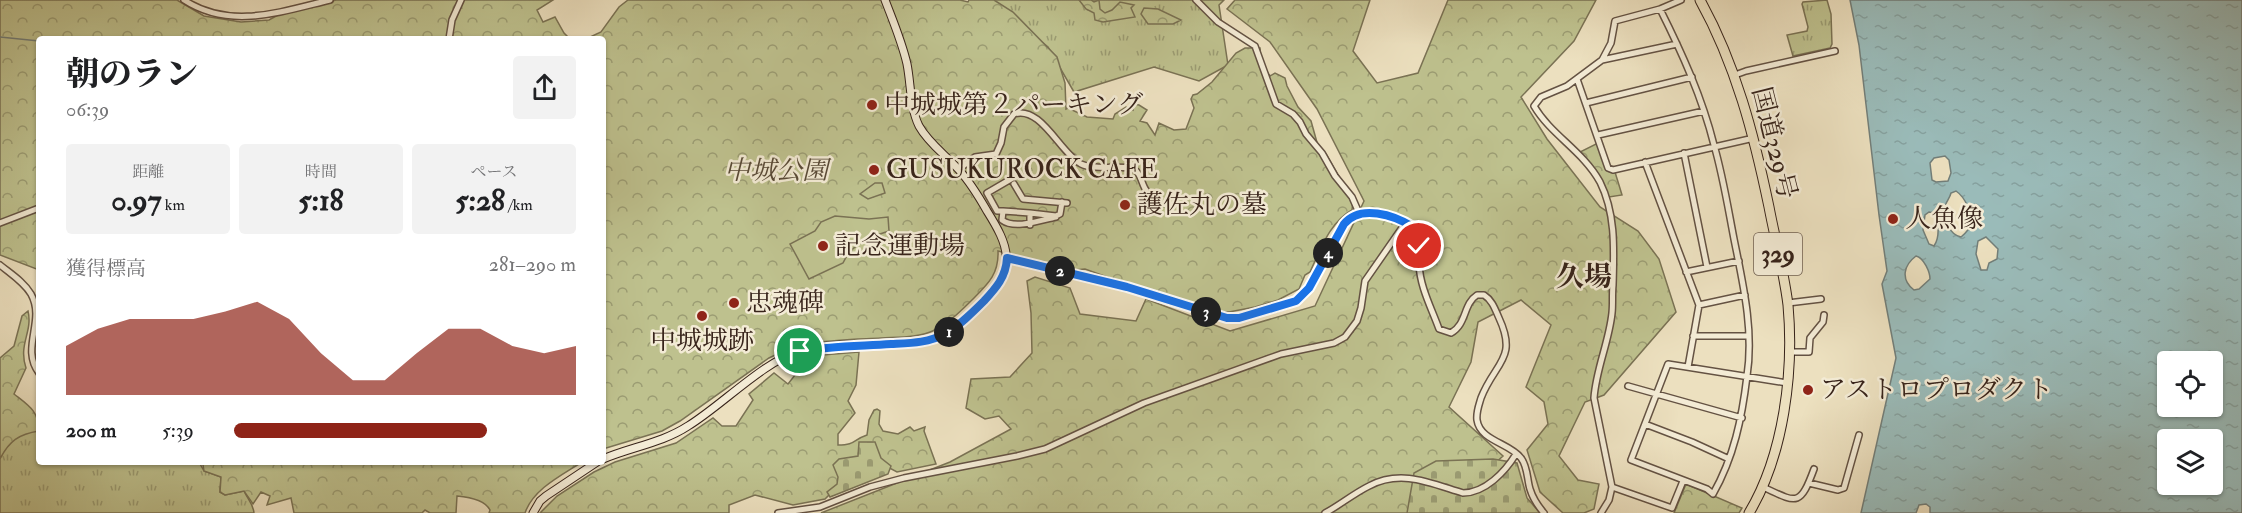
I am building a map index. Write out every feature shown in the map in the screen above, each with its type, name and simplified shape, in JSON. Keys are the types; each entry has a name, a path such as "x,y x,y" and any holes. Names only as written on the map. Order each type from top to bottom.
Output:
{"highway":[{"name":"国道329号","path":"1700,0 1735,75 1754,138 1788,303 1787,383 1776,450 1763,487 1749,513"}],"main road":[{"path":"606,458 672,435 687,427 769,367 800,351 820,347 921,342 945,334 995,290 1004,274 1007,258 1004,243 995,223 959,169 934,146 919,125 915,115 904,53 885,0"},
{"path":"533,513 546,496 592,465"}],"street":[{"path":"184,0 215,15 244,18 330,0"},
{"path":"449,36 452,20 461,0"},
{"path":"1196,0 1218,22 1255,46 1276,104 1293,114 1300,122 1335,176 1352,197 1359,213"},
{"path":"1601,513 1609,500 1612,487 1594,398 1612,314 1613,222 1599,181 1580,155 1541,118 1534,106 1541,97 1567,86 1602,60 1611,44 1615,21 1660,9 1681,0"},
{"path":"1660,9 1692,77 1714,145 1745,295 1749,336 1747,376 1742,418 1729,459 1713,494 1707,489 1631,460 1668,364 1688,368 1747,376 1787,383"},
{"path":"1602,60 1677,44"},
{"path":"1735,75 1746,70 1835,51"},
{"path":"1586,103 1692,77"},
{"path":"1577,79 1608,168 1613,170 1714,145 1754,138"},
{"path":"1598,135 1704,111"},
{"path":"959,169 975,157 996,154 1007,121 1014,114 1025,112 1038,120 1080,164 1132,169 1139,174 1146,190"},
{"path":"1684,153 1707,267"},
{"path":"1645,162 1699,306 1688,368"},
{"path":"1003,211 1002,220 1007,223 1030,224 1056,216 1060,214 1065,202 1023,199 1013,182 987,193 997,211 1003,211 1030,213 1056,216"},
{"path":"0,224 36,209"},
{"path":"1030,213 1030,224"},
{"path":"1007,258 1127,287 1227,318 1239,318 1296,301 1309,288 1344,224 1352,216 1359,213 1373,213 1406,222 1413,227 1417,235 1421,279 1439,329 1451,333 1460,328 1469,303 1477,295 1484,295 1491,300 1508,342 1504,359 1487,384 1477,409 1477,419 1483,433 1516,454 1524,463 1533,498 1544,513"},
{"path":"778,513 820,507 870,487 904,478 1045,449 1143,403 1281,354 1334,343 1344,337 1357,321 1365,280 1406,222"},
{"path":"1686,272 1739,261"},
{"path":"0,265 25,286 36,308"},
{"path":"1699,306 1745,295"},
{"path":"1788,303 1821,299"},
{"path":"1789,352 1809,352 1810,338 1823,322 1824,315"},
{"path":"36,321 31,357 36,367"},
{"path":"1693,336 1749,336"},
{"path":"1628,386 1742,418"},
{"path":"1645,424 1729,459"},
{"path":"1809,483 1838,490 1844,488 1859,435"},
{"path":"1325,513 1368,486 1396,477 1410,478 1463,493 1471,493 1496,477 1516,454"},
{"path":"1763,487 1790,500 1802,495 1814,469"},
{"path":"1612,487 1672,508 1683,481"}],"green space":[{"path":"0,0 177,0 204,16 241,22 269,20 278,15 336,0 553,0 537,10 543,22 555,17 567,36 36,36 36,269 0,255"},
{"name":"中城公園","path":"628,0 960,0 968,2 969,0 994,0 1013,12 1057,57 1065,83 1066,109 1087,117 1113,119 1115,114 1126,107 1133,110 1133,104 1139,105 1147,110 1140,121 1147,123 1155,135 1159,123 1174,130 1186,129 1194,108 1191,99 1193,95 1212,82 1236,53 1245,48 1260,48 1261,64 1270,76 1275,73 1285,78 1298,107 1311,121 1318,146 1326,154 1353,201 1352,210 1344,215 1332,229 1299,289 1278,300 1229,312 1210,311 1085,269 1074,270 998,251 997,266 988,282 956,316 935,330 908,337 852,339 796,347 769,358 680,421 662,431 606,448 606,36 592,36 601,32 619,7"},
{"path":"989,0 1224,0 1219,5 1228,65 1199,81 1154,67 1074,92 1048,47"},
{"path":"1079,0 1094,2 1099,0 1100,9 1105,13 1120,2 1134,5 1131,8 1135,17 1103,22 1095,20 1094,13 1086,9"},
{"path":"1235,0 1370,0 1353,51 1377,83 1418,73 1448,0 1596,0 1574,41 1521,97 1547,139 1600,207 1638,231 1659,259 1676,312 1604,395 1585,402 1559,456 1578,480 1599,484 1594,509 1584,513 1563,513 1540,492 1527,450 1548,424 1544,402 1526,387 1551,325 1521,300 1478,322 1471,362 1449,407 1503,456 1450,504 1456,513 821,513 950,462 1011,429 999,416 985,419 966,408 971,379 1010,377 1032,353 1027,281 1035,277 1070,288 1080,314 1136,321 1146,299 1230,331 1315,306 1364,201 1317,109 1270,42 1227,9"},
{"path":"1827,0 1831,14 1832,44 1830,48 1793,56 1787,35 1807,31 1803,2"},
{"path":"1144,8 1158,9 1181,20 1173,24 1148,24 1141,14"},
{"path":"1598,143 1607,168 1615,172 1622,195 1609,197 1580,152"},
{"path":"875,183 882,183 885,193 868,199 860,194"},
{"name":"記念運動場","path":"835,216 869,219 888,217 889,231 862,242 851,250 843,263 809,279 790,244 815,231 821,222"},
{"path":"28,311 29,325 24,345 26,368 14,394 35,413 36,432 15,439 0,459 0,358 14,346 22,316"},
{"path":"859,352 856,385 848,401 855,413 838,434 838,445 851,443 867,435 869,420 874,410 877,409 880,411 879,424 883,431 898,434 910,427 914,431 925,427 924,431 936,464 897,472 880,463 860,458 825,499 793,505 755,495 729,505 729,513 540,513 557,496 594,472 615,462 676,443 713,418 722,426 736,426 753,400 749,394 774,373 788,384 810,356"},
{"path":"36,423 36,465 201,465 204,471 221,477 220,492 225,495 244,491 254,513 0,513 0,442"},
{"path":"859,442 875,442 881,458 891,466 888,474 830,497 827,492 837,484 838,477 833,465 839,459 858,456"},
{"path":"1493,459 1517,463 1527,498 1540,513 1407,513 1414,473 1436,461"},
{"path":"203,465 577,465 541,490 529,504 525,513 489,513 488,507 480,501 457,496 456,513 430,513 425,510 422,513 294,513 291,498 267,505 270,496 261,492 253,504 244,491 225,495 220,492 221,477 204,471"},
{"path":"1686,484 1742,508 1739,513 1674,513"}],"water":[{"path":"1850,0 2242,0 2242,513 1930,513 1930,507 1926,504 1919,505 1916,513 1861,513 1896,358 1882,284 1887,271 1859,45","holes":["1945,156 1949,160 1951,173 1948,181 1936,182 1932,180 1930,163 1934,158","1956,191 1960,194 1971,216 1970,226 1961,237 1950,230 1946,221 1945,205 1951,193","1929,212 1934,213 1937,221 1938,230 1934,246 1929,244 1923,230 1925,215","1986,237 1998,249 1997,259 1989,263 1987,270 1981,270 1976,254 1978,241","1916,256 1924,262 1930,279 1919,289 1914,290 1907,281 1905,272"]}],"waterway":[{"path":"0,37 36,41"}],"place":[{"name":"中城城第２パーキング","path":"872,105"},
{"name":"GUSUKUROCK CAFE","path":"874,170"},
{"name":"護佐丸の墓","path":"1125,205"},
{"name":"人魚像","path":"1893,219"},
{"name":"記念運動場","path":"823,246"},
{"name":"忠魂碑","path":"734,303"},
{"name":"中城城跡","path":"702,316"},
{"name":"アストロプロダクト","path":"1808,390"}],"district":[{"name":"久場","path":"1584,277"}],"route":[{"path":"800,351 820,347 921,342 945,334 995,290 1004,274 1007,258 1127,287 1227,318 1239,318 1296,301 1305,294 1344,224 1359,213 1366,212 1406,222 1413,227 1419,246"}]}
